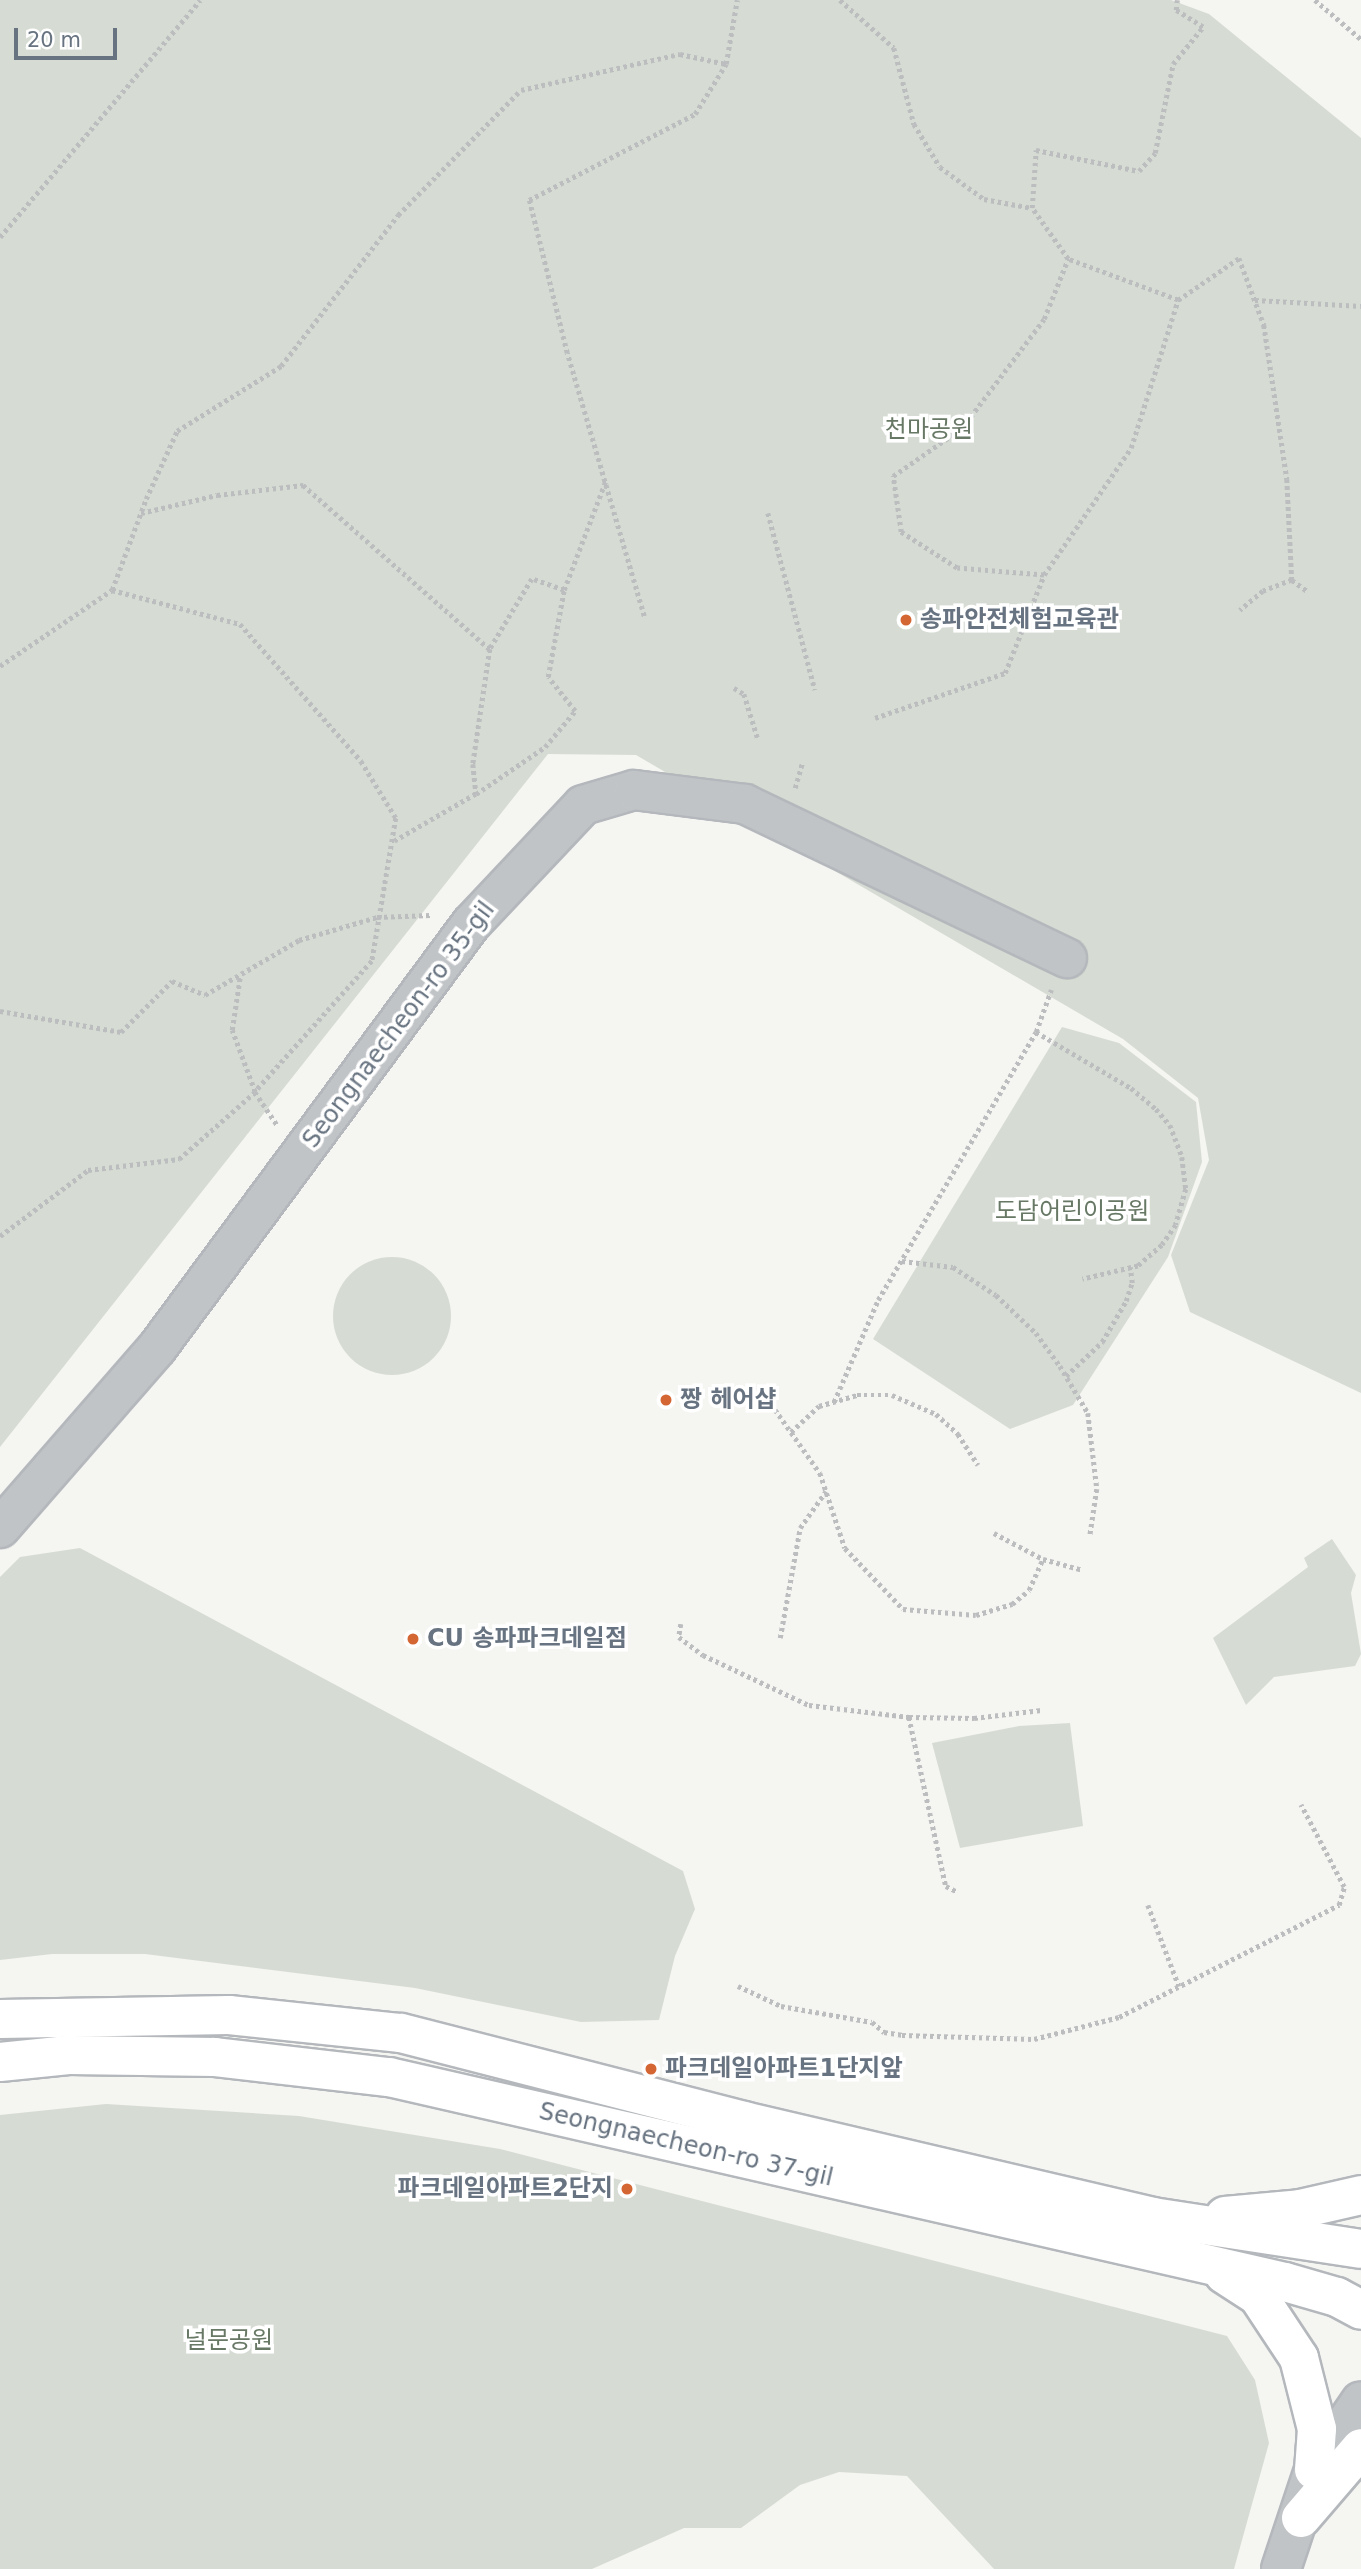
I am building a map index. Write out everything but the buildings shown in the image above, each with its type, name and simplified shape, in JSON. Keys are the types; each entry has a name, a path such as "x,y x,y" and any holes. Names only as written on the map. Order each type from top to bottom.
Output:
{"main road":[{"name":"Seongnaecheon-ro 37-gil","path":"0,2019 229,2015 340,2023 462,2047 710,2112 1152,2217 1361,2249"},
{"name":"Seongnaecheon-ro 37-gil","path":"0,2062 69,2055 201,2057 331,2069 448,2089 1285,2282 1337,2297 1361,2310"},
{"path":"700,2149 710,2112"},
{"path":"1152,2217 1300,2209 1361,2195"},
{"path":"1210,2266 1258,2296 1299,2358 1317,2429 1336,2473"},
{"path":"1301,2518 1336,2473 1361,2448"}],"street":[{"name":"Seongnaecheon-ro 35-gil","path":"0,1528 157,1348 482,912 583,805 634,790 689,794 745,804 1067,958"},
{"path":"1336,2473 1361,2401"},
{"path":"1282,2569 1301,2518"}],"path":[{"path":"0,237 200,0"},
{"path":"645,616 567,353 529,200 695,114 726,64 737,0"},
{"path":"839,0 894,48 914,124 940,167 984,199 1032,208"},
{"path":"1177,0 1176,10 1203,27 1173,64 1155,153 1139,171 1036,150 1032,208 1068,260 1178,300"},
{"path":"1315,0 1361,39"},
{"path":"0,666 112,590 140,513 177,431 281,366 398,215 521,90 680,54 726,64"},
{"path":"875,718 1004,673 1044,575 1131,448 1178,300 1239,258 1264,326 1287,479 1293,580 1307,591"},
{"path":"1044,575 957,568 901,532 893,476 962,428 1044,319 1068,260"},
{"path":"1255,300 1361,306"},
{"path":"394,841 476,794 545,747 575,711 548,677 564,590 606,480"},
{"path":"140,513 217,495 303,485 490,649"},
{"path":"768,513 815,690"},
{"path":"476,794 473,764 490,649 533,579 564,590"},
{"path":"1240,610 1263,591 1293,580"},
{"path":"0,1236 88,1170 179,1159 256,1092 372,961 377,917 394,841 396,818 361,761 240,624 112,590"},
{"path":"734,688 744,694 758,739"},
{"path":"797,783 802,764"},
{"path":"0,1011 121,1032 172,981 205,995 240,977 299,940 377,917 482,912"},
{"path":"240,977 232,1030 256,1092"},
{"path":"835,1402 878,1300 1036,1032 1131,1088 1170,1125 1182,1157 1186,1189 1176,1225 1162,1245 1130,1267 1083,1279"},
{"path":"902,1261 953,1267 996,1295 1036,1333 1066,1376 1088,1413 1097,1489 1090,1535"},
{"path":"1066,1376 1102,1342 1126,1301 1132,1283 1130,1267"},
{"path":"791,1432 819,1406 857,1395 892,1395 936,1414 958,1434 978,1465"},
{"path":"767,1398 820,1473 845,1548 902,1609 976,1615 1012,1604 1029,1590 1043,1559"},
{"path":"780,1638 800,1528 826,1490"},
{"path":"994,1533 1043,1559 1083,1570"},
{"path":"681,1624 678,1637 702,1655 809,1705 909,1717 974,1718 1042,1710"},
{"path":"909,1717 946,1886 958,1892"},
{"path":"738,1986 781,2006 872,2022 884,2032 1034,2039 1119,2017 1339,1905 1344,1887 1301,1805"},
{"path":"1148,1905 1179,1986"}],"green space":[{"name":"천마공원","path":"0,0 1171,0 1209,14 1361,138 1361,1393 1190,1312 1171,1255 1209,1160 1198,1098 1123,1039 636,755 548,754 0,1447"},
{"name":"도담어린이공원","path":"1062,1027 1119,1043 1196,1102 1202,1162 1168,1257 1073,1405 1010,1429 873,1339"},
{"path":"392,1257 415,1261 434,1274 447,1293 451,1316 447,1339 434,1358 415,1371 392,1375 369,1371 350,1358 337,1339 333,1316 337,1293 350,1274 369,1261"},
{"path":"1332,1539 1356,1575 1351,1593 1361,1654 1355,1666 1274,1677 1246,1705 1213,1638 1308,1567 1304,1558"},
{"path":"80,1548 683,1871 695,1909 675,1956 659,2020 581,2022 415,1988 145,1954 52,1954 0,1960 0,1577 20,1557"},
{"path":"1070,1723 1083,1826 960,1848 932,1743 1019,1726"},
{"name":"널문공원","path":"106,2104 299,2116 500,2149 1227,2336 1255,2380 1269,2443 1234,2569 994,2569 907,2476 839,2472 800,2485 741,2528 684,2528 592,2569 0,2569 0,2115"}],"place":[{"name":"송파안전체험교육관","path":"906,620"},
{"name":"짱 헤어샵","path":"666,1400"},
{"name":"CU 송파파크데일점","path":"413,1639"},
{"name":"파크데일아파트1단지앞","path":"651,2069"},
{"name":"파크데일아파트2단지","path":"627,2189"}]}
